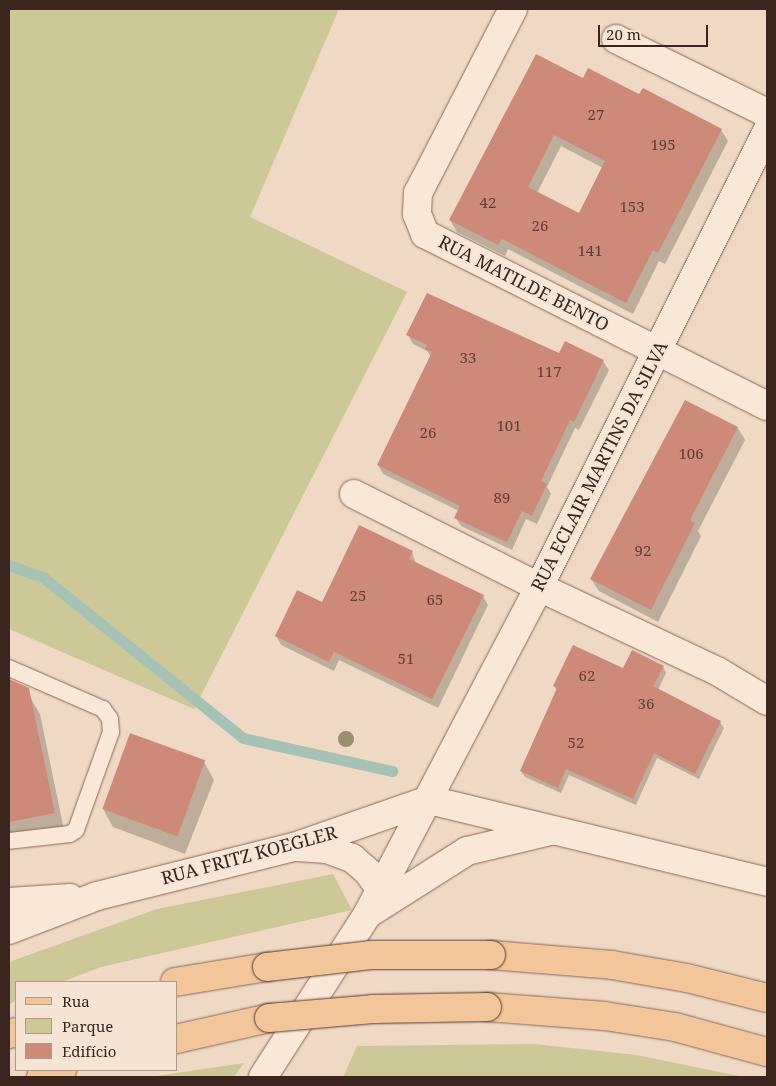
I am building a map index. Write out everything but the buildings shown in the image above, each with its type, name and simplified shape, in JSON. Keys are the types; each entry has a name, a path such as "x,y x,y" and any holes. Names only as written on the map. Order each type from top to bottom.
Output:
{"main road":[{"path":"178,982 267,967 370,954 490,955 612,965 687,978 767,998"},
{"path":"178,1039 269,1018 373,1008 488,1008 605,1016 675,1027 767,1052"},
{"path":"41,1077 59,1071"}],"street":[{"name":"RUA MATILDE BENTO","path":"513,9 418,192 417,214 425,234 767,406"},
{"path":"616,39 767,113"},
{"name":"RUA ECLAIR MARTINS DA SILVA","path":"264,1077 367,914 429,800 539,587 767,131"},
{"path":"354,494 539,587 717,672 767,701"},
{"path":"429,800 557,829 767,882"},
{"name":"RUA FRITZ KOEGLER","path":"9,930 97,896 294,847 429,800"},
{"path":"367,914 466,851 557,829"},
{"path":"294,847 327,849 352,858 368,872 381,890"},
{"path":"710,867 757,865 767,861"},
{"name":"RUA FRITZ KOEGLER","path":"9,902 97,896"}],"lane":[{"path":"9,668 103,709 110,719 112,732 76,830 70,834 9,841"}],"green space":[{"path":"9,9 339,9 250,217 407,292 194,709 9,629"},
{"path":"333,874 352,910 101,967 65,981 15,981 15,1001 9,1004 9,962 157,909"},
{"path":"534,1044 637,1055 744,1077 343,1077 357,1046"},
{"path":"244,1063 234,1077 150,1077"}],"waterway":[{"path":"9,565 44,578 243,738 392,771"}]}
